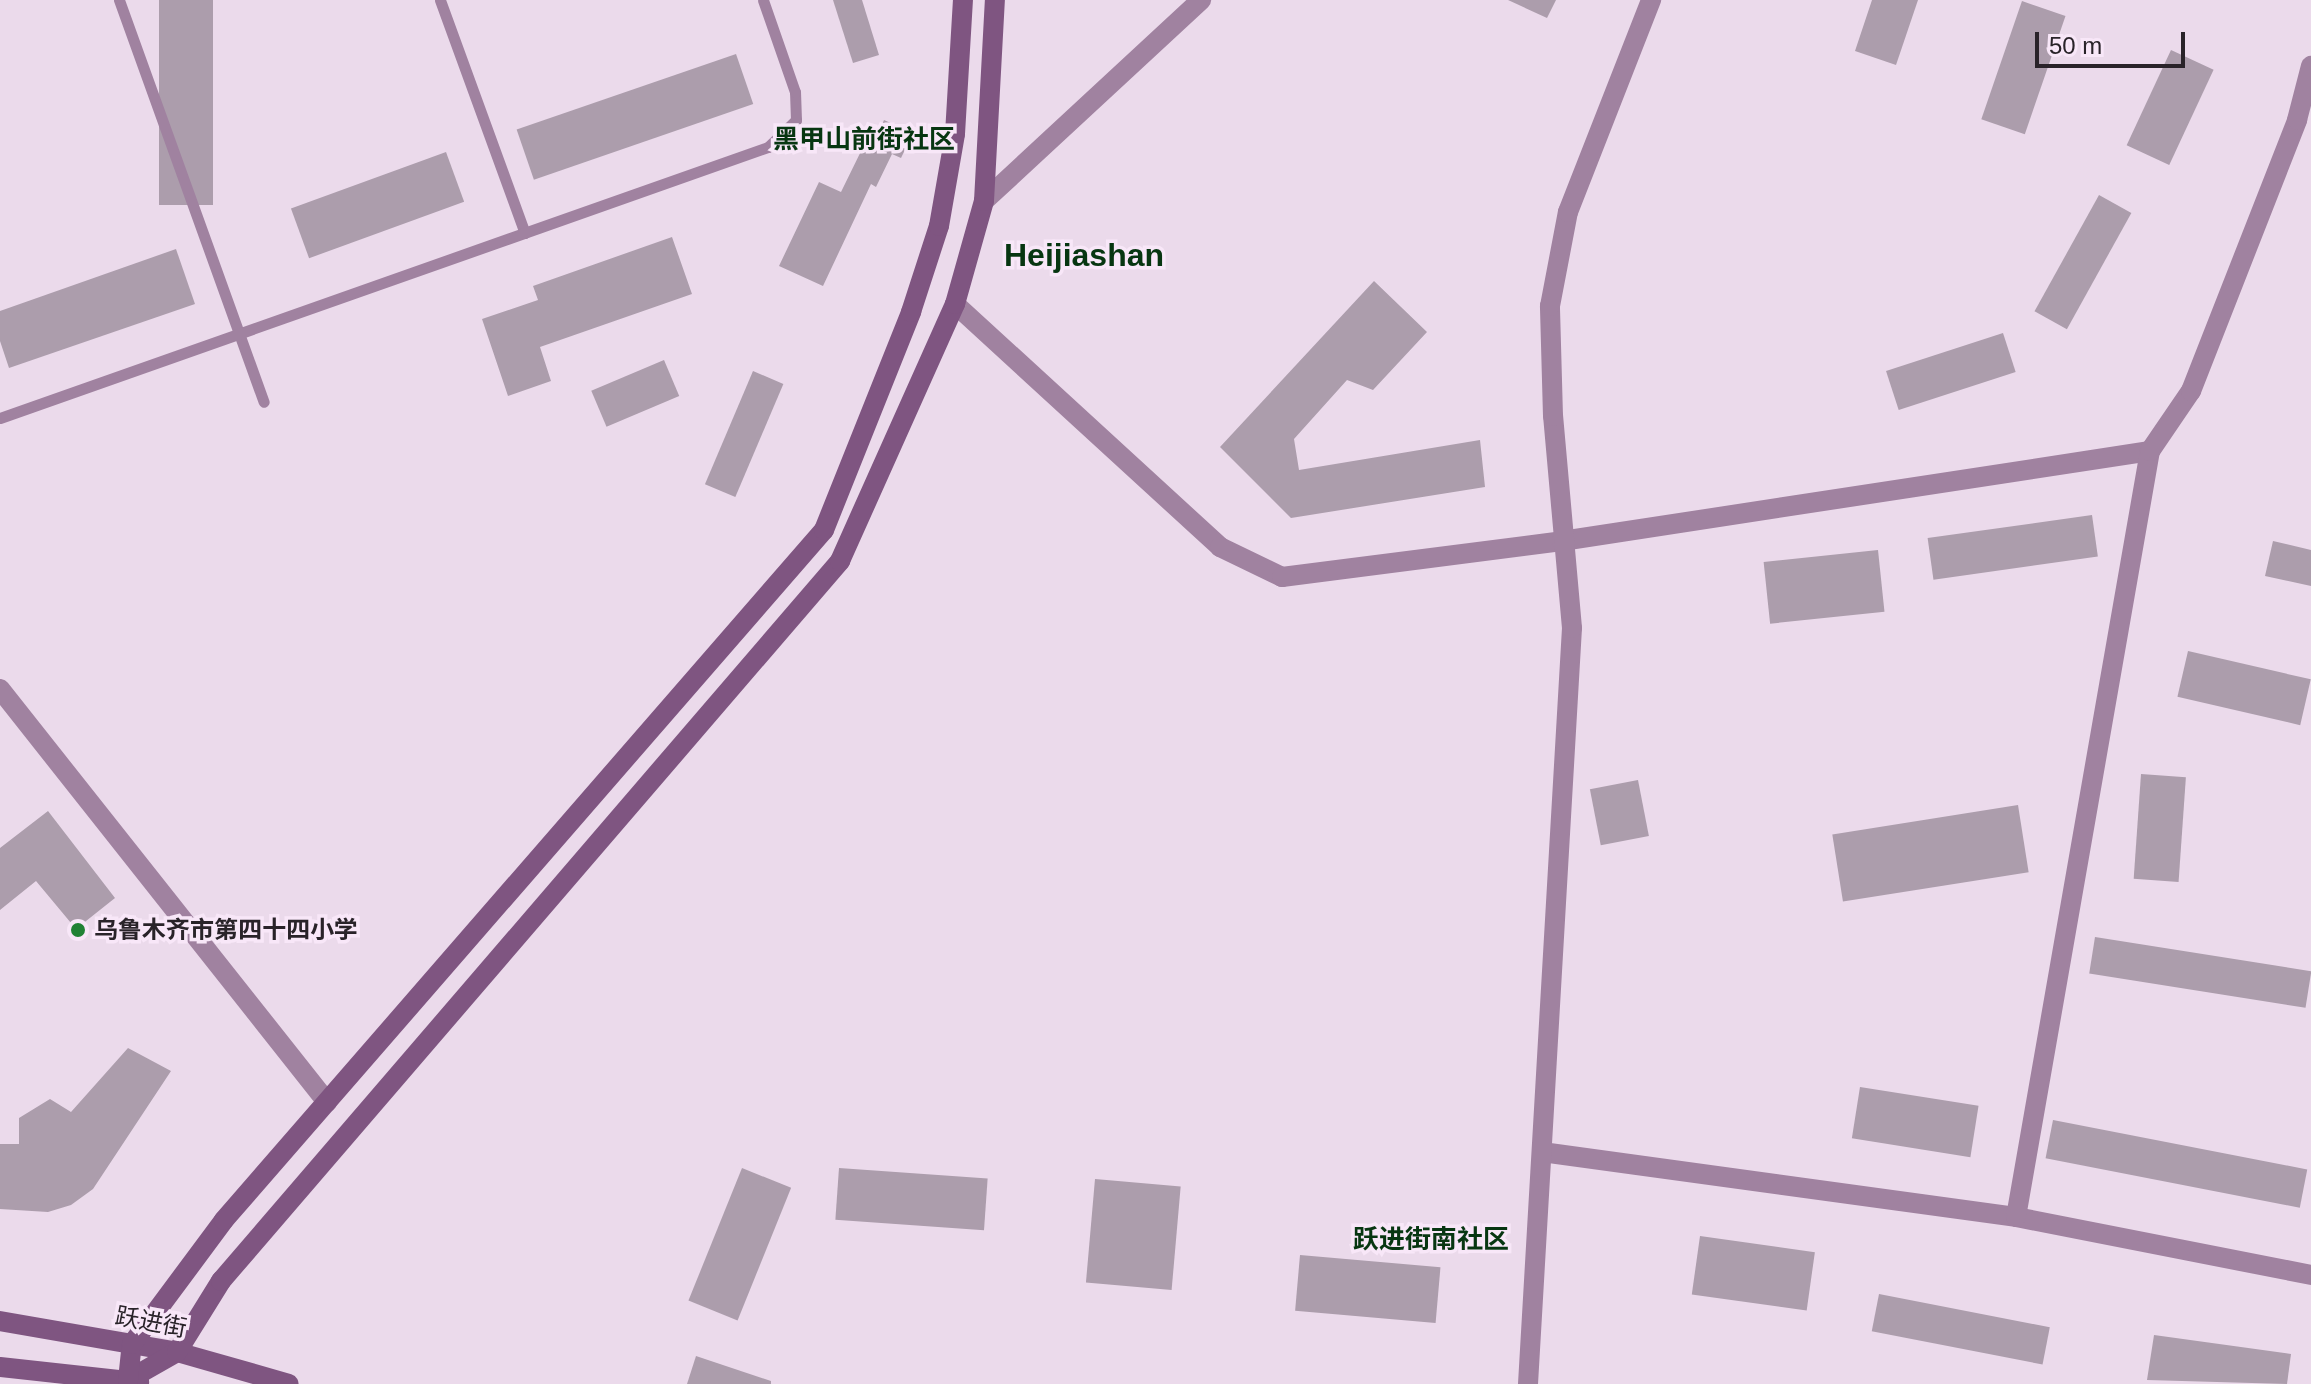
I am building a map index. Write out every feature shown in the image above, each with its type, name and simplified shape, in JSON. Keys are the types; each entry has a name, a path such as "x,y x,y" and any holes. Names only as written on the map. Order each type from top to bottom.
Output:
{"street":[{"path":"138,1382 132,1344 224,1220 824,530 911,312 939,226 955,134 963,0"},
{"path":"0,1367 94,1380 138,1382 177,1352 221,1281 840,561 955,304 984,201 995,0"},
{"path":"984,201 1201,0"},
{"path":"1528,1384 1572,628 1562,541 1550,306 1568,212 1651,0"},
{"path":"2016,1217 2150,451 2191,391 2297,120 2311,66"},
{"path":"955,304 1220,547 1282,577 1562,541 2150,451"},
{"path":"0,689 327,1102"},
{"path":"1542,1152 2016,1217 2311,1275"},
{"name":"跃进街","path":"0,1321 177,1352 289,1384"}],"lane":[{"path":"119,0 264,402"},
{"path":"440,0 525,233"},
{"path":"0,418 768,147 796,120 795,92 763,0"}],"building":[{"path":"159,0 213,0 213,205 159,205"},
{"path":"833,0 862,0 879,55 853,63"},
{"path":"1508,0 1556,0 1547,18"},
{"path":"1872,0 1918,0 1896,65 1855,51"},
{"path":"2022,1 2065,16 2025,134 1981,119"},
{"path":"2171,50 2214,70 2169,165 2127,145"},
{"path":"736,54 753,104 534,180 517,130"},
{"path":"884,120 913,133 901,158 892,154 876,187 871,184 823,286 779,266 819,182 841,192 866,141 873,145"},
{"path":"446,152 464,202 309,258 291,208"},
{"path":"2099,195 2131,213 2067,329 2035,311"},
{"path":"672,237 692,294 540,347 551,381 508,396 482,319 538,300 533,286"},
{"path":"176,249 195,304 9,368 0,341 0,311"},
{"path":"1374,281 1427,332 1373,390 1347,380 1294,439 1299,470 1480,440 1485,487 1291,518 1220,447"},
{"path":"2003,333 2016,372 1899,410 1886,371"},
{"path":"664,360 679,396 607,427 591,391"},
{"path":"753,371 783,384 735,497 705,484"},
{"path":"2092,515 2098,557 1933,580 1928,538"},
{"path":"2273,541 2311,550 2311,586 2265,576"},
{"path":"1878,550 1884,612 1770,624 1764,562"},
{"path":"2188,651 2311,679 2300,725 2177,697"},
{"path":"2141,774 2186,777 2179,882 2134,879"},
{"path":"1638,780 1649,836 1601,845 1590,789"},
{"path":"2018,805 2029,872 1843,902 1832,834"},
{"path":"48,811 115,898 76,929 36,881 0,910 0,848"},
{"path":"2095,937 2311,971 2306,1008 2089,974"},
{"path":"128,1048 171,1071 93,1189 71,1205 48,1212 0,1209 0,1144 19,1144 19,1118 50,1099 71,1112"},
{"path":"1860,1087 1979,1106 1970,1157 1852,1138"},
{"path":"2053,1120 2307,1169 2300,1208 2046,1158"},
{"path":"742,1168 791,1188 738,1320 688,1301"},
{"path":"839,1168 988,1178 984,1230 835,1220"},
{"path":"1095,1179 1181,1186 1172,1290 1086,1283"},
{"path":"1700,1236 1815,1252 1807,1311 1692,1294"},
{"path":"1300,1255 1440,1267 1436,1323 1295,1311"},
{"path":"1879,1294 2050,1327 2043,1365 1872,1331"},
{"path":"2154,1335 2291,1354 2287,1384 2147,1380"},
{"path":"696,1356 771,1381 771,1384 687,1384"}],"place":[{"name":"乌鲁木齐市第四十四小学","path":"78,930"}],"district":[{"name":"黑甲山前街社区","path":"864,140"},
{"name":"Heijiashan","path":"1084,255"},
{"name":"跃进街南社区","path":"1431,1240"}]}
